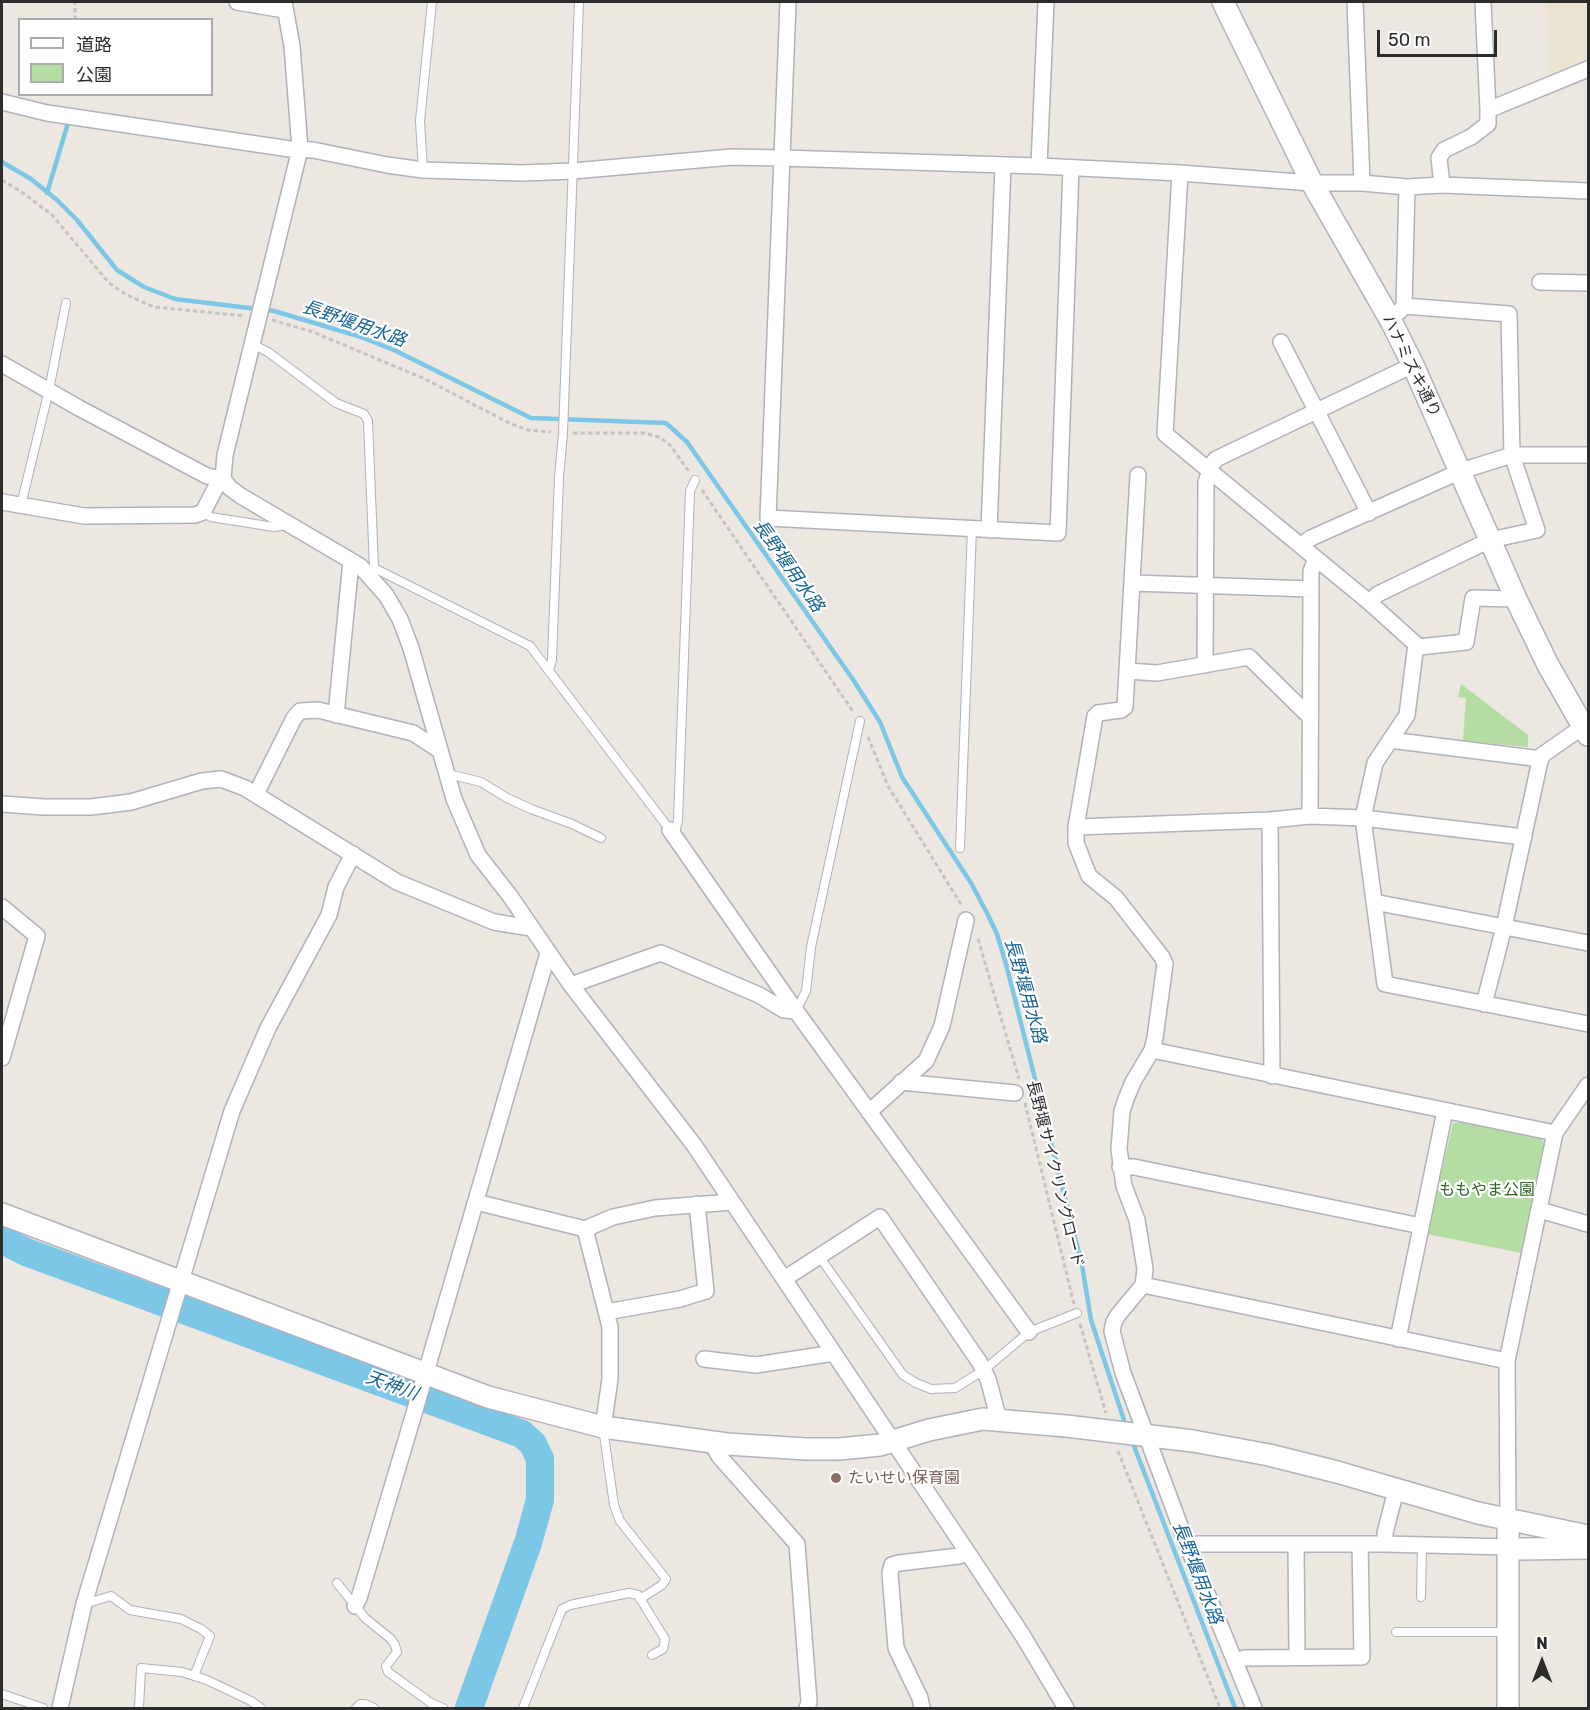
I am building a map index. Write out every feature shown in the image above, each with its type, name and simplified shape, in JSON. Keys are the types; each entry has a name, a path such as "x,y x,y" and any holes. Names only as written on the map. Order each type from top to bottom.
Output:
{"street":[{"path":"2,502 84,516 195,515 203,512 223,478 225,455 300,149 292,46 284,6 237,2"},
{"path":"788,2 768,518 1058,533 1071,168"},
{"path":"1039,166 1046,2"},
{"name":"ハナミズキ通り","path":"1223,2 1312,183 1398,314 1413,365 1516,599 1548,665 1587,728"},
{"path":"1355,2 1362,183"},
{"path":"1442,185 1439,158 1444,150 1471,137 1488,124 1483,2"},
{"path":"1488,110 1588,69"},
{"path":"2,102 47,113 300,149 423,170 522,173 573,171 732,157 1039,166 1312,183 1588,191"},
{"path":"988,530 1002,165"},
{"path":"1180,173 1165,434 1369,602 1419,647 1466,642 1473,598 1516,599"},
{"path":"1369,602 1378,594 1490,540 1538,530 1512,455 1509,314 1398,314 1407,186"},
{"path":"1540,282 1588,283"},
{"path":"1281,342 1369,513"},
{"path":"2,364 207,476 223,478 241,496 371,571 400,619 411,648 439,750 464,825 478,855 510,896 571,985 694,1145 1023,1636 1066,1708"},
{"path":"1205,665 1206,483 1208,471 1216,459 1413,365"},
{"path":"1301,545 1311,538 1461,471 1512,455 1588,455"},
{"path":"1138,475 1125,707 1121,710 1098,713 1095,716 1076,827 1076,843 1089,876 1116,898 1165,964 1152,1050 1133,1082 1122,1111 1119,1149 1124,1186 1137,1220 1144,1269 1143,1285 1118,1315 1112,1331 1123,1372 1145,1435 1254,1708"},
{"path":"1310,816 1311,571 1316,559"},
{"path":"336,715 351,561"},
{"path":"1133,584 1311,589"},
{"path":"1416,644 1407,715 1375,763 1363,818 1385,984 1588,1024"},
{"path":"1128,671 1157,673 1249,657 1310,717"},
{"path":"256,794 294,718 300,711 318,710 413,733 439,750"},
{"path":"1484,1004 1504,927 1541,756 1587,728"},
{"path":"1390,740 1541,759"},
{"path":"2,804 91,807 121,804 202,781 221,779 256,794 397,882 494,922 531,928"},
{"path":"1076,827 1270,820 1310,816 1363,818 1524,837"},
{"path":"1270,820 1272,1076"},
{"path":"672,833 796,1011 1029,1332"},
{"path":"60,1708 84,1604 232,1111 268,1028 329,915 336,887 353,854"},
{"path":"1374,902 1588,943"},
{"path":"2,907 37,936 2,1058"},
{"path":"869,1112 926,1061 942,1026 965,915"},
{"path":"355,1606 425,1378 548,953"},
{"path":"571,985 661,953 759,995 784,1010 796,1011"},
{"path":"1152,1050 1555,1133"},
{"path":"902,1082 1020,1092"},
{"path":"1508,1708 1506,1361 1555,1133 1588,1085"},
{"path":"1398,1339 1445,1111"},
{"path":"1120,1167 1134,1167 1421,1226"},
{"path":"476,1202 585,1229 613,1217 655,1208 732,1202"},
{"path":"606,1312 680,1299 706,1291 697,1204"},
{"path":"1540,1210 1588,1224"},
{"path":"2,1214 179,1288 425,1378 488,1397 603,1426 711,1442 806,1449 869,1446 971,1421 999,1420 1145,1435 1193,1441 1306,1463 1508,1520 1588,1536"},
{"path":"784,1279 880,1217 984,1370 999,1420"},
{"path":"585,1229 610,1327 611,1358 603,1426"},
{"path":"1143,1285 1506,1361"},
{"path":"704,1359 756,1365 834,1353"},
{"path":"711,1442 719,1456 797,1544 809,1702 807,1708"},
{"path":"1385,1544 1385,1533 1396,1490"},
{"path":"1188,1547 1198,1544 1385,1544 1521,1549 1588,1548"},
{"path":"1296,1544 1297,1656"},
{"path":"1235,1662 1244,1658 1362,1657 1360,1544"},
{"path":"922,1708 920,1698 896,1648 890,1573 892,1565 968,1553"}],"lane":[{"path":"423,170 420,121 432,2"},
{"path":"549,670 552,660 565,431 563,413 579,2"},
{"path":"21,505 49,390 66,303"},
{"path":"252,344 268,352 336,403 364,414 368,421 371,571 530,646 672,833 678,820 690,491 695,480"},
{"path":"203,512 211,517 274,527 288,524"},
{"path":"960,848 972,528"},
{"path":"796,1011 806,991 811,947 860,721"},
{"path":"448,774 481,782 531,809 572,824 601,838"},
{"path":"819,1256 903,1375 931,1389 956,1388 984,1370 1029,1332 1077,1313"},
{"path":"603,1426 614,1505 620,1521 666,1579 662,1585 640,1599"},
{"path":"1421,1597 1422,1545"},
{"path":"337,1583 355,1606 395,1646 397,1652 386,1666 388,1672 443,1708"},
{"path":"523,1708 562,1609 570,1605 629,1593 638,1596 665,1639 663,1649 652,1655"},
{"path":"84,1604 111,1596 130,1610 181,1619 201,1629 210,1636 194,1676"},
{"path":"1396,1632 1508,1632"},
{"path":"139,1708 141,1668 182,1672 225,1689 261,1708"},
{"path":"2,1694 43,1708"},
{"path":"356,1708 360,1704 365,1704 374,1708"}],"path":[{"path":"75,2 75,18"},
{"path":"2,180 52,215 110,283 127,296 154,307 247,316"},
{"path":"271,320 313,332 405,370 528,430 554,433"},
{"path":"565,431 643,433 659,437 670,445 860,721 888,786 965,915"},
{"name":"長野堰サイクリングロード","path":"977,936 1077,1313 1108,1420"},
{"path":"1115,1442 1220,1708"}],"shaded area":[{"path":"1547,2 1588,2 1588,62 1549,78"}],"green space":[{"path":"1461,684 1528,735 1528,747 1463,741 1466,698 1458,697"},
{"name":"ももやま公園","path":"1463,1122 1539,1136 1546,1145 1521,1253 1427,1234 1453,1123"}],"waterway":[{"path":"47,193 68,123 63,122"},
{"name":"長野堰用水路","path":"2,162 31,179 57,200 77,220 117,270 144,287 175,299 274,311 358,336 394,350 531,418 666,423 687,442 854,681 880,722 902,777 971,883 997,934 1082,1265 1091,1320 1124,1420"},
{"name":"天神川","path":"2,1225 7,1228"},
{"name":"天神川","path":"7,1228 6,1237 12,1245 26,1252 522,1434 533,1444 540,1459 540,1500 528,1543 469,1708"},
{"name":"長野堰用水路","path":"1134,1446 1235,1708"}],"place":[{"name":"たいせい保育園","path":"836,1478"}]}
